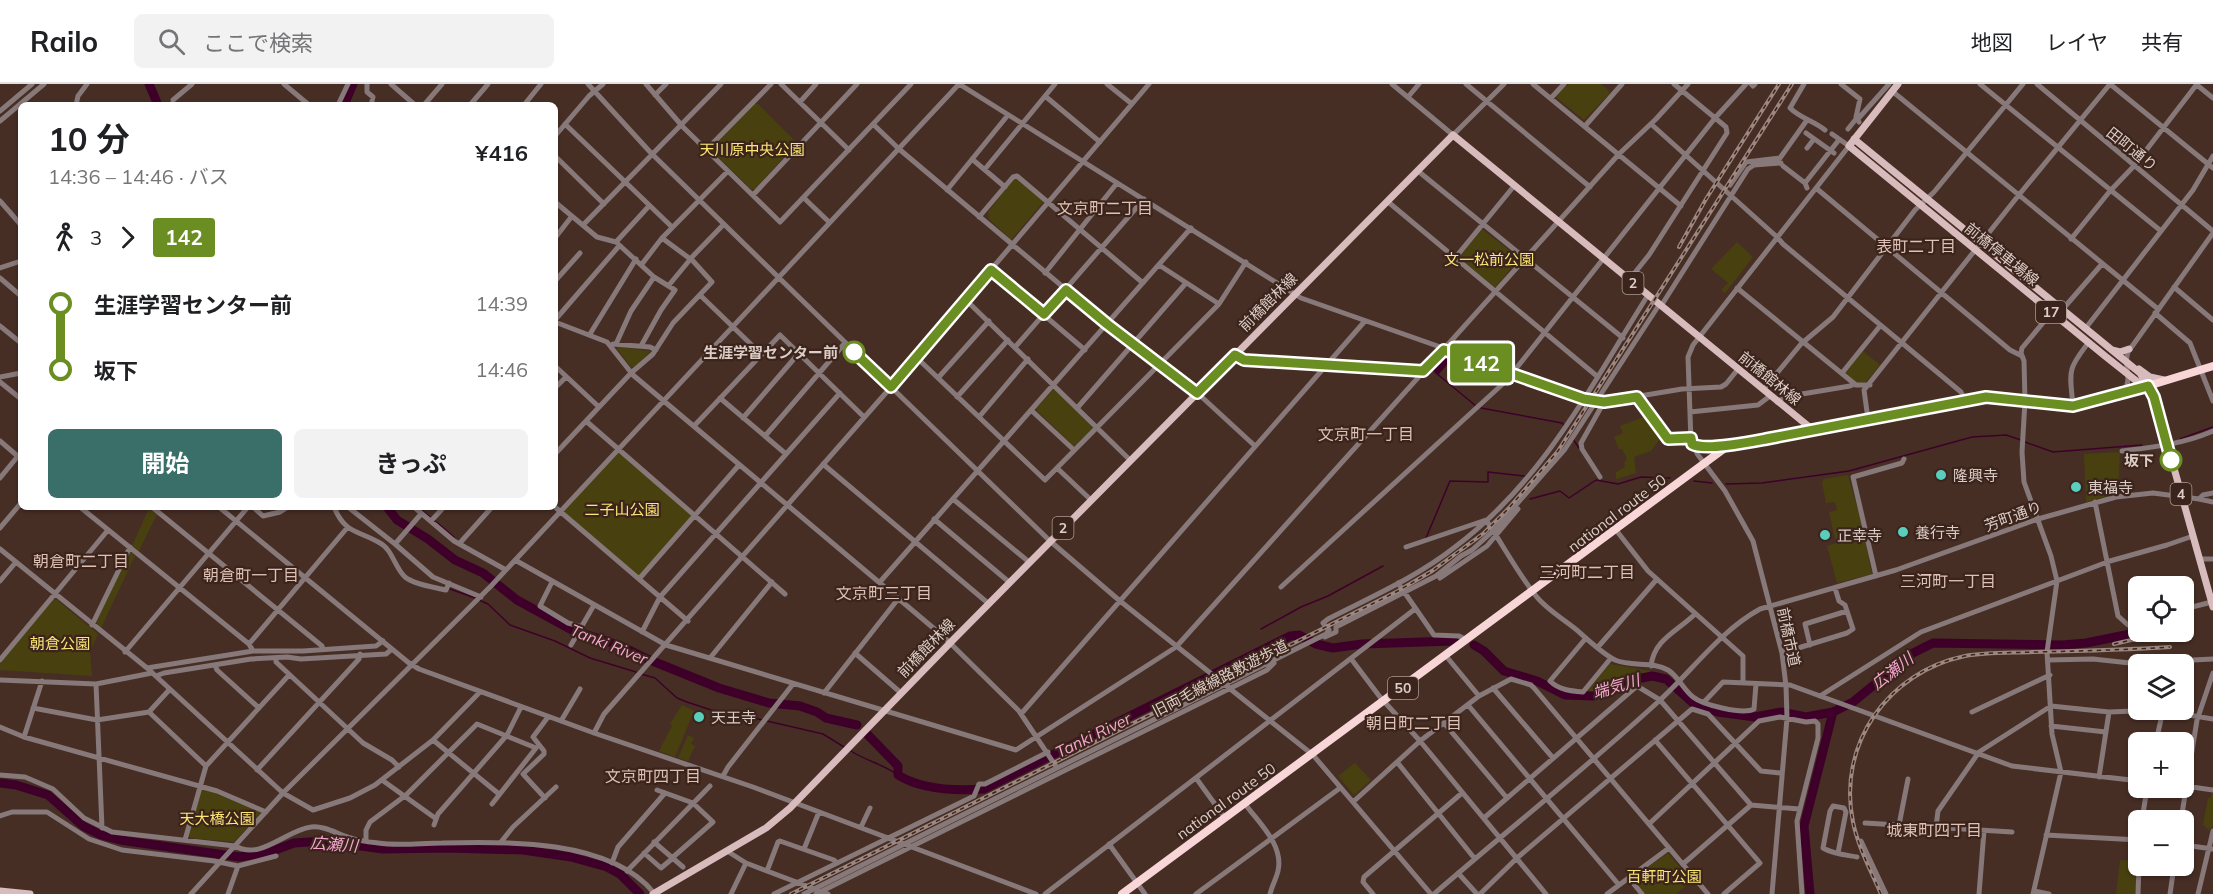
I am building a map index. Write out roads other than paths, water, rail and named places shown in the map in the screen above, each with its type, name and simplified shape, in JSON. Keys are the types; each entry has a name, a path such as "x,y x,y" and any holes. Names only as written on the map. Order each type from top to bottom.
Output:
{"highway":[{"name":"national route 50","path":"1122,894 1731,445 1991,397 2073,406 2213,366"},
{"path":"1691,441 1701,448 1731,445"}],"main road":[{"path":"1849,146 1891,88 1898,84"},
{"name":"前橋館林線","path":"657,893 773,824 1009,582 1453,135 1813,430"},
{"name":"前橋停車場線","path":"1854,139 2140,373 2148,386"},
{"name":"前橋停車場線","path":"1849,146 2114,363 2148,386"},
{"path":"2107,348 2118,352 2128,350"},
{"path":"2124,361 2128,350"},
{"path":"2114,363 2124,361 2150,376 2166,380"},
{"name":"4","path":"2148,386 2154,397 2212,604"},
{"path":"0,891 30,894"}],"street":[{"path":"0,111 32,84"},
{"path":"23,102 44,84"},
{"path":"77,102 78,96 87,84"},
{"path":"173,102 192,84"},
{"path":"284,84 305,102"},
{"path":"339,102 348,84"},
{"path":"367,84 366,91 373,98 372,102"},
{"path":"427,102 442,84"},
{"path":"473,102 488,84"},
{"path":"526,102 541,84"},
{"path":"588,84 651,153 1050,541 1176,647 1313,755 1433,894"},
{"path":"558,132 594,91 603,84"},
{"path":"645,84 681,125 780,222 873,124 906,85"},
{"path":"655,95 666,84"},
{"path":"583,225 721,84"},
{"path":"706,150 771,84"},
{"path":"781,84 849,150"},
{"path":"800,102 816,84"},
{"path":"753,195 857,84"},
{"path":"191,894 283,793 481,597 959,84 1301,298 1596,402 1689,389 1723,387 1737,369"},
{"path":"985,169 1055,84"},
{"path":"1107,84 1132,104"},
{"path":"594,733 604,714 891,387 1149,84"},
{"path":"1392,84 1453,135 1504,84"},
{"path":"1408,98 1419,84"},
{"path":"1466,84 1590,187"},
{"path":"1533,84 1681,206"},
{"path":"1551,98 1564,84"},
{"path":"1585,126 1622,84"},
{"path":"1629,280 1649,255 1727,133 1726,127 1674,84"},
{"path":"515,560 666,645 1015,750 1176,647 1619,154 1652,124 1688,84"},
{"path":"1281,587 1512,374 1715,118 1746,84"},
{"path":"1804,84 1797,89 1790,108 1825,129"},
{"path":"1841,84 1860,99 1857,121"},
{"path":"1980,84 2161,231"},
{"path":"1763,390 1804,342 1830,320 1888,249 1920,204 1932,194 2023,84"},
{"name":"田町通り","path":"2037,84 2213,232"},
{"path":"1869,419 1864,392 1869,384 2018,195 2110,84 2210,167"},
{"path":"2071,238 2134,166 2197,84 2213,98"},
{"path":"394,85 412,102"},
{"path":"1848,129 1891,88 1966,153 2123,280 2190,343 2213,401"},
{"path":"1045,96 1100,142"},
{"path":"0,121 18,106"},
{"path":"947,190 1008,115"},
{"path":"1781,162 1803,131 1807,120"},
{"path":"565,124 672,227"},
{"path":"873,124 899,149 1066,290 1197,393 1255,446"},
{"path":"1652,124 1783,244 1961,392 1965,400"},
{"path":"1803,131 1833,152"},
{"path":"1637,397 1668,439 1691,441 1688,357 1691,349 1849,146 1832,134"},
{"path":"1730,185 1746,162 1781,162 1806,185 1833,152 1841,138"},
{"path":"1807,148 1814,139"},
{"path":"2085,329 2210,167 2213,156"},
{"path":"558,159 604,204"},
{"path":"972,159 1005,186"},
{"name":"旧両毛線線路敷遊歩道","path":"818,891 912,847 1225,686 1267,670 1272,664 1336,632 1336,627 1453,570 1487,546 1552,469 1749,167 1781,162"},
{"path":"642,264 672,227 728,171"},
{"path":"1418,171 1623,338"},
{"path":"979,217 1014,176 1017,176 1143,283"},
{"path":"1046,273 1118,183"},
{"path":"1455,258 1514,186"},
{"path":"1816,188 2010,350 2022,356"},
{"path":"804,198 829,222"},
{"path":"1016,346 1144,199"},
{"path":"0,201 18,222"},
{"path":"1387,201 1598,377"},
{"path":"558,206 599,239 617,244 654,277 675,291 661,310 641,346"},
{"path":"558,317 649,206"},
{"path":"558,234 572,216"},
{"path":"669,285 724,224"},
{"path":"879,583 1191,228"},
{"path":"2128,350 2213,232"},
{"path":"558,451 631,373 656,350 673,323 712,280 691,259 662,238"},
{"path":"558,278 580,253"},
{"path":"590,334 636,260"},
{"path":"0,268 18,262"},
{"path":"916,357 1043,480 1219,304 1246,262"},
{"path":"2049,894 2033,892 2061,772 2051,726 2048,660 2048,641 2057,581 2024,482 2022,469 2025,401 2022,348 2052,312 2062,310 2102,264"},
{"path":"1159,265 1219,304"},
{"path":"991,270 1085,350"},
{"path":"613,345 654,277"},
{"path":"0,278 18,293"},
{"path":"1078,407 1186,283"},
{"path":"2174,287 2213,320"},
{"path":"1737,288 1855,384 1859,386 1869,384"},
{"path":"700,295 761,354"},
{"path":"804,894 818,891 905,844 1326,634 1329,630 1323,623 1328,619 1398,584 1455,547 1510,498 1539,464 1584,399 1648,295"},
{"path":"966,299 1130,460"},
{"path":"938,378 989,321"},
{"path":"1021,714 1365,321"},
{"path":"558,322 613,345 641,346 656,350"},
{"path":"0,326 18,341"},
{"path":"1842,373 1880,326"},
{"path":"694,426 780,335 864,417"},
{"path":"957,397 1008,340"},
{"path":"2073,406 2069,380 2072,366 2089,342"},
{"path":"765,436 845,343"},
{"path":"613,345 631,373 950,643 1021,714 1038,736 1057,768"},
{"path":"743,418 799,353"},
{"path":"1235,355 1244,360 1423,371"},
{"path":"979,417 1028,359"},
{"path":"2120,394 2128,385 2128,373 2124,361"},
{"path":"558,369 599,407"},
{"path":"0,377 18,374"},
{"path":"558,385 566,377"},
{"path":"0,382 18,397"},
{"path":"1777,402 1784,397 1855,384"},
{"path":"642,632 660,597 840,393"},
{"path":"1690,412 1758,405 1770,396"},
{"path":"720,398 786,454"},
{"path":"1600,477 1580,446 1604,402"},
{"path":"1032,411 1074,450"},
{"path":"586,421 785,594"},
{"path":"2122,451 2167,443 2174,445 2213,431"},
{"path":"0,441 18,456"},
{"name":"前橋市道","path":"1691,441 1704,464 1725,491 1753,541 1782,653 1786,686 1790,685 2012,765 2128,780"},
{"path":"0,478 18,458"},
{"path":"1876,576 1852,477 1902,463 1904,459"},
{"path":"823,464 989,603"},
{"path":"639,579 739,465"},
{"path":"1057,468 1091,500"},
{"path":"2199,499 2203,495 2213,493"},
{"name":"芳町通り","path":"1433,894 1660,700 1722,638 1748,616 1770,606 1876,576 2038,519 2095,502 2123,496 2149,494 2213,502"},
{"path":"953,499 1029,562"},
{"path":"2095,502 2118,615 2128,625"},
{"path":"0,528 18,507"},
{"path":"85,510 249,644 253,651"},
{"path":"156,510 323,649"},
{"path":"223,510 413,666 479,693 861,827 1036,894"},
{"path":"125,652 245,510"},
{"path":"257,510 263,516 283,510"},
{"path":"335,510 347,528 382,544 396,566 408,579 446,590 449,583"},
{"path":"352,510 433,577 481,597"},
{"path":"417,510 459,544 506,570"},
{"path":"431,521 441,510"},
{"path":"459,544 489,510"},
{"path":"560,512 688,621"},
{"path":"395,544 421,514"},
{"path":"934,519 1009,582"},
{"path":"1406,548 1482,520 1486,521"},
{"path":"1486,521 1505,554 1538,598 1611,658 1627,664 1667,669 1674,674 1676,685 1694,697 1734,710 1752,710 1756,684"},
{"path":"249,644 347,528"},
{"path":"0,660 3,651 54,595 108,530"},
{"path":"1616,530 1637,559 1744,658 1743,683"},
{"path":"1820,696 1921,632 2107,562 2193,536"},
{"path":"92,625 130,547"},
{"path":"0,549 152,672 283,793 316,810 358,795 382,780 433,740 479,693"},
{"path":"2200,559 2213,559"},
{"path":"0,581 16,562"},
{"path":"1598,647 1658,579"},
{"path":"552,582 540,606 582,627"},
{"path":"710,658 772,582"},
{"path":"1398,584 1435,636 1459,636 1467,640"},
{"path":"1782,653 1853,629 1845,605 1839,601 1835,588"},
{"path":"824,693 898,599"},
{"path":"2194,607 2212,604"},
{"path":"571,645 594,605"},
{"path":"1045,894 1269,721 1352,660 1415,609"},
{"path":"1810,645 1805,624 1847,611"},
{"path":"1651,666 1653,652 1673,631 1695,614"},
{"path":"1586,638 1550,681 1553,684 1567,690 1583,692 1611,658"},
{"path":"0,680 96,684 126,680 152,672 253,651 303,651 376,646 382,641"},
{"path":"152,672 164,673 251,659 302,659 386,654 392,649"},
{"path":"855,653 901,693"},
{"path":"257,770 359,659 360,654"},
{"path":"1446,656 1479,696"},
{"path":"276,658 276,663 367,746 392,760 399,767"},
{"path":"2048,660 2093,659 2128,663"},
{"path":"2194,661 2213,659"},
{"path":"1352,660 1380,697 1420,741 1546,894"},
{"path":"215,665 217,670 259,708"},
{"path":"2194,738 2198,716 2213,673"},
{"path":"185,840 206,766 289,675"},
{"path":"1972,712 2050,675"},
{"path":"1353,802 1420,741 1479,696 1511,680 1531,685 1708,894"},
{"path":"24,737 42,681"},
{"path":"1704,702 1721,683 1786,686 1786,718 1772,894"},
{"path":"96,684 102,828"},
{"path":"723,777 728,767 793,684"},
{"path":"1484,818 1637,686 1660,700 1752,805"},
{"path":"1493,688 1553,758"},
{"path":"33,708 97,720 149,712 170,689"},
{"path":"561,722 580,689"},
{"path":"1468,705 1619,885"},
{"path":"1936,827 1938,811 1977,753 2051,706 2109,712 2128,711"},
{"path":"434,825 435,818 507,735 521,707"},
{"path":"1458,873 1479,894 1516,858 1692,709 1708,714 1761,771 1781,773"},
{"path":"149,712 206,766"},
{"path":"2099,777 2109,712"},
{"path":"2194,715 2213,719"},
{"path":"544,798 523,774 544,754 533,737 548,717"},
{"path":"1649,824 1760,721 1780,717 1806,722 1815,721 1818,724 1818,738 1799,809 1797,830 1802,894"},
{"path":"1444,723 1507,798"},
{"path":"366,841 366,830 370,822 406,795 477,724 536,748 492,804"},
{"path":"2051,726 2106,732"},
{"path":"0,727 24,737 218,791 266,812"},
{"path":"433,740 499,794"},
{"path":"1655,740 1760,863"},
{"path":"774,894 976,793 978,786 1049,755"},
{"path":"1397,762 1475,859"},
{"path":"0,775 25,777 52,789 84,819 119,833 185,840 241,850 255,850 268,846 290,833 313,827 380,844 501,842 577,852 612,863 640,879 657,893"},
{"path":"1196,778 1226,818"},
{"path":"1899,825 1908,779"},
{"path":"382,780 435,818"},
{"path":"627,871 710,786"},
{"path":"501,842 513,827 556,787"},
{"path":"2194,787 2213,790"},
{"path":"1196,894 1340,788"},
{"path":"644,853 661,868 713,822 693,803 657,790"},
{"path":"612,863 618,847 665,793"},
{"path":"1373,894 1363,882 1364,877 1462,793"},
{"path":"1245,804 1271,839 1279,856 1279,869 1270,894"},
{"path":"1683,864 1752,805 1799,809"},
{"path":"1838,853 1846,812 1844,808 1835,806 1830,810 1822,847 1824,850 1838,853 1857,857"},
{"path":"861,827 870,808"},
{"path":"0,816 12,812 47,812 89,839 116,849 221,861 238,866 276,856"},
{"path":"804,849 819,812"},
{"path":"1865,823 2012,832"},
{"path":"1979,894 1984,831"},
{"path":"2198,894 2213,831"},
{"path":"2046,835 2128,839"},
{"path":"1861,841 1886,894"},
{"path":"767,871 778,842 804,849 837,863"},
{"path":"654,843 683,867"},
{"path":"1110,844 1145,894"},
{"path":"2194,847 2210,849"},
{"path":"1607,894 1669,848"},
{"path":"728,851 746,863 828,894"},
{"path":"731,894 746,863"},
{"path":"1724,894 1760,863 1775,864"},
{"path":"228,894 238,866"},
{"path":"2138,894 2139,876"},
{"path":"2170,894 2173,876"},
{"path":"1629,878 1642,894"}],"waterway":[{"name":"Tanki River","path":"149,84 157,102"},
{"path":"345,102 353,84"},
{"path":"1387,366 1424,367"},
{"path":"1436,373 1476,406"},
{"path":"1481,408 1564,425"},
{"path":"2180,439 2213,427"},
{"path":"1726,484 1762,483 1849,471 1972,437 2006,435 2021,440"},
{"path":"1573,439 1579,448"},
{"path":"2025,442 2053,452 2142,445"},
{"path":"1426,538 1450,481 1488,482 1488,472 1524,476"},
{"path":"1530,499 1560,491 1569,498 1596,480 1618,484 1641,477 1670,478"},
{"path":"1694,481 1712,483"},
{"name":"Tanki River","path":"389,510 397,520 428,539 455,560 483,573 517,600 572,630 621,646 719,688 769,703 800,706 826,718 857,725"},
{"path":"422,510 430,517"},
{"path":"434,520 454,537"},
{"path":"1261,629 1383,566"},
{"path":"450,589 475,598"},
{"path":"479,600 488,604 510,625 555,641 590,658 636,672"},
{"name":"広瀬川","path":"1810,894 1804,826 1833,712 1853,702 1913,653 1933,643 2062,645 2086,643 2128,634"},
{"name":"Tanki River","path":"867,734 898,766 898,775 907,780 928,787 984,789 1290,636 1299,635 1316,644 1333,648 1362,644 1454,641"},
{"name":"端気川","path":"1474,645 1484,651 1504,671 1537,681 1565,695 1594,696 1622,682 1652,676 1666,679 1693,703 1718,712 1755,717 1781,712 1806,717 1833,712"},
{"path":"641,674 655,678 677,698 687,702 711,710 763,720"},
{"path":"767,721 823,734 844,747"},
{"path":"851,751 898,775"},
{"name":"広瀬川","path":"0,783 16,785 48,795 83,826 101,835 120,840 239,857 267,853 294,843 323,841 383,849 523,850 571,857 607,867 620,874 640,894"}],"railway":[{"path":"1679,247 1706,199 1779,84"},
{"path":"791,894 1398,591 1432,571 1484,533 1509,508 1558,451 1792,84"},
{"path":"2114,644 2128,641"},
{"path":"1881,894 1858,841 1853,822 1850,793 1853,765 1861,739 1874,716 1892,695 1913,678 1937,665 1965,656 1990,653 2170,647"}],"place":[{"name":"生涯学習センター前","path":"854,352"},
{"name":"坂下","path":"2171,460"},
{"name":"隆興寺","path":"1941,475"},
{"name":"東福寺","path":"2076,487"},
{"name":"養行寺","path":"1903,532"},
{"name":"正幸寺","path":"1825,535"},
{"name":"天王寺","path":"699,717"}],"district":[{"name":"文京町二丁目","path":"1105,208"},
{"name":"表町二丁目","path":"1916,246"},
{"name":"文京町一丁目","path":"1366,434"},
{"name":"朝倉町二丁目","path":"81,561"},
{"name":"三河町二丁目","path":"1587,572"},
{"name":"朝倉町一丁目","path":"251,575"},
{"name":"三河町一丁目","path":"1948,581"},
{"name":"文京町三丁目","path":"884,593"},
{"name":"朝日町二丁目","path":"1414,723"},
{"name":"文京町四丁目","path":"653,776"},
{"name":"城東町四丁目","path":"1934,830"}],"park label":[{"name":"天川原中央公園","path":"752,149"},
{"name":"文一松前公園","path":"1489,259"},
{"name":"二子山公園","path":"622,509"},
{"name":"朝倉公園","path":"60,643"},
{"name":"天大橋公園","path":"217,818"},
{"name":"百軒町公園","path":"1664,876"}]}
